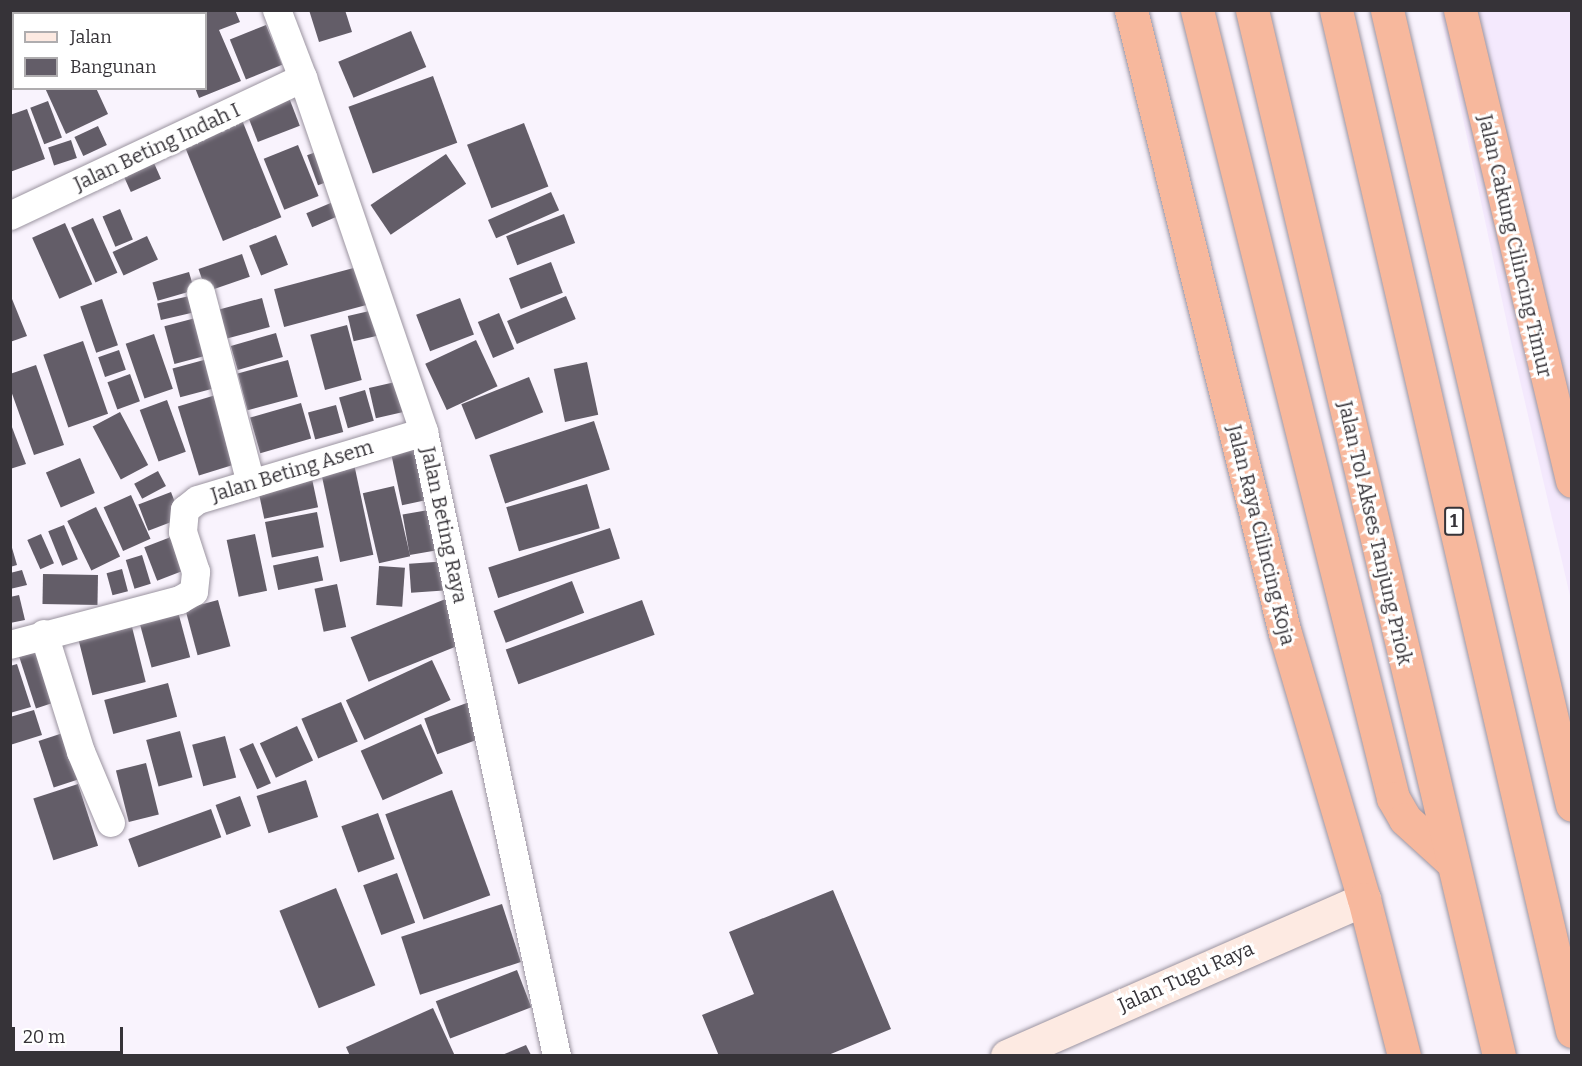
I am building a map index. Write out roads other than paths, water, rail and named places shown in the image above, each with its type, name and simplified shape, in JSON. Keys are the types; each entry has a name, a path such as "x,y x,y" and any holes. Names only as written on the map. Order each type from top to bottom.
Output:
{"highway":[{"name":"Jalan Raya Cilincing Koja","path":"1131,10 1286,633 1364,898 1404,1056"},
{"path":"1197,10 1393,798 1405,819 1451,861"},
{"name":"Jalan Tol Akses Tanjung Priok","path":"1252,10 1451,861 1499,1056"},
{"name":"1","path":"1336,10 1572,1031"},
{"path":"1387,10 1572,806"},
{"name":"Jalan Cakung Cilincing Timur","path":"1461,10 1572,481"}],"main road":[{"name":"Jalan Tugu Raya","path":"1007,1056 1364,898"}],"street":[{"name":"Jalan Beting Raya","path":"277,10 303,78 424,432 557,1056"},
{"name":"Jalan Beting Indah I","path":"10,216 303,78"},
{"path":"201,293 251,483"},
{"name":"Jalan Beting Asem","path":"10,645 44,634 180,600 194,592 196,572 183,532 185,510 198,500 424,432"},
{"path":"44,634 81,752 111,823"}]}
